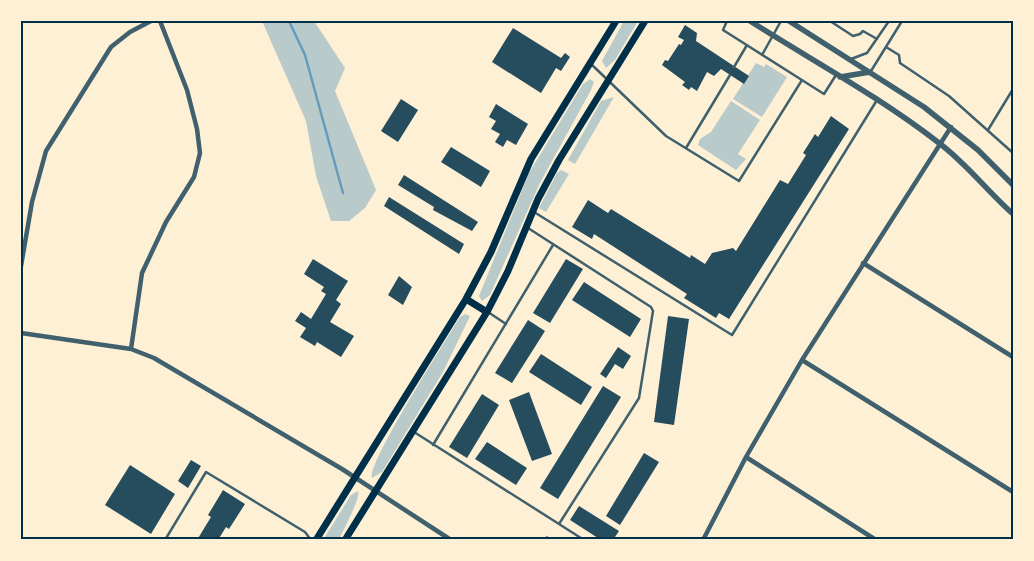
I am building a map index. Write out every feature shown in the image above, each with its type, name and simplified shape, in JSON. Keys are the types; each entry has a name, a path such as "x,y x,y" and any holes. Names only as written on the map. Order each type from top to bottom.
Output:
{"main road":[{"path":"316,540 466,299 491,252 531,159 616,21"},
{"path":"345,540 486,312 508,271 533,211 559,160 645,21"},
{"path":"466,299 486,312"}],"street":[{"path":"21,266 32,202 46,152 112,47 130,32 151,21"},
{"path":"131,349 142,273 166,222 194,177 200,153 197,129 187,90 160,21"},
{"path":"750,21 876,100 940,143 965,165 1013,214"},
{"path":"789,21 924,107 978,150 1013,186"},
{"path":"838,76 870,72"},
{"path":"703,540 746,457 802,360 951,127"},
{"path":"863,263 1013,357"},
{"path":"21,333 131,349 154,358 211,390 451,540"},
{"path":"802,360 1013,492"},
{"path":"746,457 876,540"}],"lane":[{"path":"727,21 723,30 824,94 838,76"},
{"path":"762,55 782,21"},
{"path":"830,21 853,36 863,31 877,40"},
{"path":"849,59 867,53 889,21"},
{"path":"870,72 902,21"},
{"path":"734,67 747,45"},
{"path":"886,47 899,55 900,63 936,85 1013,153"},
{"path":"590,62 666,136 739,181 802,80"},
{"path":"686,148 730,74"},
{"path":"988,130 1013,89"},
{"path":"533,211 732,335 876,100"},
{"path":"527,228 652,307 653,311 639,398 559,524"},
{"path":"433,445 507,325 553,244"},
{"path":"486,312 507,325"},
{"path":"412,431 584,540"},
{"path":"165,540 206,472 305,532 311,540"}],"shaded area":[{"path":"262,21 314,21 345,68 335,91 376,190 365,208 349,221 331,221 316,176 306,121"},
{"path":"624,21 638,21 615,60 606,68 602,61"},
{"path":"756,63 764,67 766,64 787,77 762,117 733,99"},
{"path":"590,79 594,82 591,90 540,183 490,295 482,301 479,296 529,173 583,84"},
{"path":"614,97 575,164 568,160 601,101"},
{"path":"731,101 760,120 738,154 746,159 736,170 698,145 700,139 711,132"},
{"path":"561,170 569,174 546,212 539,208 557,173"},
{"path":"465,314 470,316 443,372 382,472 372,478 374,468 394,427 460,317"},
{"path":"358,491 354,507 339,540 323,540 351,495"}],"building":[{"path":"685,25 697,33 696,41 749,76 744,84 721,69 714,76 707,72 697,91 691,87 689,90 682,85 685,82 662,65 665,60 668,61 679,44 681,45 684,40 678,37"},
{"path":"513,28 561,58 565,53 570,57 561,71 556,68 541,93 492,62"},
{"path":"401,99 418,110 398,142 381,131"},
{"path":"496,104 528,124 516,145 507,140 503,147 495,142 500,134 491,129 496,121 489,117"},
{"path":"831,116 849,129 729,319 719,313 716,318 684,298 687,294 594,234 592,239 572,227 588,200 608,213 611,209 690,258 691,255 705,264 712,253 733,248 736,251 780,180 788,184 806,155 803,153 815,134 818,137"},
{"path":"451,147 490,171 481,187 441,162"},
{"path":"404,175 478,222 472,231 433,210 434,207 398,185"},
{"path":"389,197 464,244 459,254 384,206"},
{"path":"313,259 348,281 336,300 341,304 330,322 354,336 341,357 317,342 315,346 300,337 306,328 295,321 301,312 311,319 326,294 321,291 324,287 304,274"},
{"path":"566,259 583,269 550,323 533,313"},
{"path":"399,276 412,287 403,305 388,295"},
{"path":"584,282 641,319 630,337 572,300"},
{"path":"668,316 689,319 674,425 654,422"},
{"path":"528,320 545,331 512,383 495,373"},
{"path":"618,347 631,356 623,369 615,364 606,378 600,374"},
{"path":"541,354 592,387 581,405 529,372"},
{"path":"603,386 621,397 558,499 540,488"},
{"path":"529,392 552,454 532,461 509,400"},
{"path":"482,394 499,405 467,458 449,447"},
{"path":"487,442 527,468 516,485 475,459"},
{"path":"644,453 659,462 620,525 606,516"},
{"path":"191,460 201,466 188,488 178,481"},
{"path":"130,465 175,494 151,534 105,505"},
{"path":"223,490 245,504 229,529 226,527 218,540 197,540 211,517 208,515"},
{"path":"579,506 619,531 613,540 601,540 570,520"}],"waterway":[{"path":"289,21 305,55 343,193"}]}
